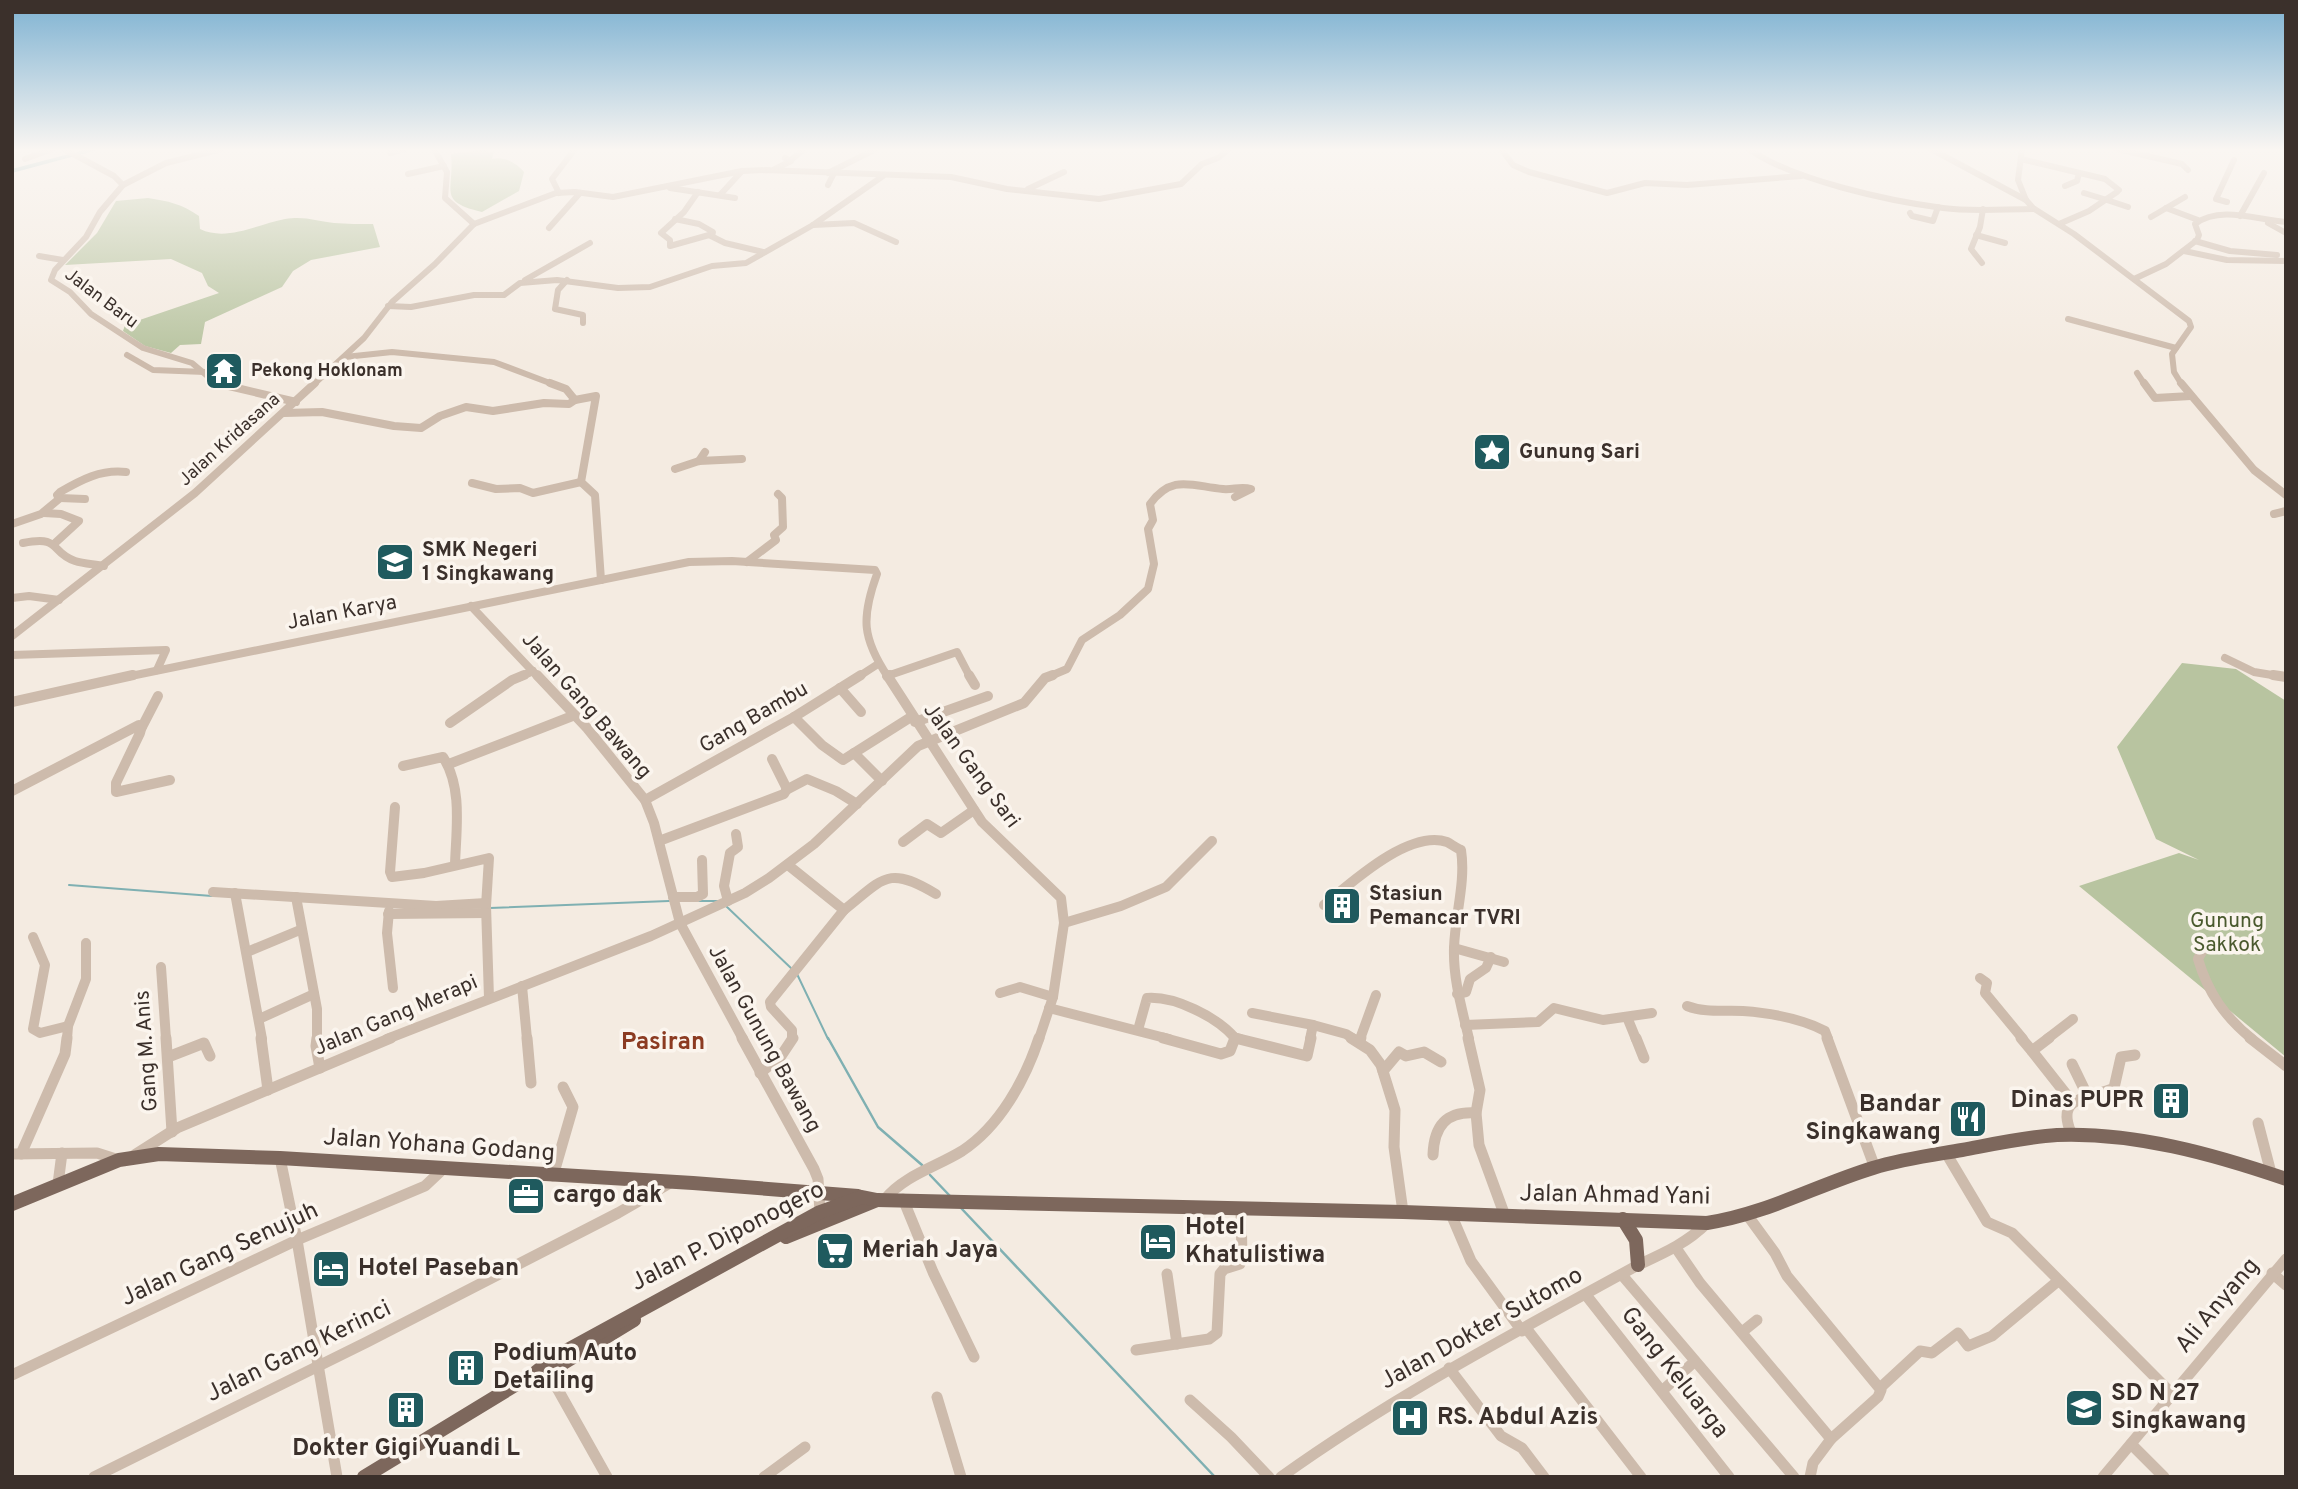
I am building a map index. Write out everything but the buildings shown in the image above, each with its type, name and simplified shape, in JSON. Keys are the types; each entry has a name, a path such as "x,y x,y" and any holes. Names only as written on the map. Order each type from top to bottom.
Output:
{"main road":[{"name":"Jalan Ahmad Yani","path":"873,1200 946,1199 1707,1223 1748,1216 1875,1168 2023,1139 2072,1135 2164,1146 2225,1159 2286,1179"},
{"name":"Jalan Yohana Godang","path":"12,1204 119,1160 133,1156 178,1154 820,1191 873,1200"},
{"name":"Jalan P. Diponogero","path":"375,1477 643,1314 820,1212 873,1200"},
{"name":"Jalan P. Diponogero","path":"364,1477 535,1373 555,1357 764,1244 873,1200"},
{"path":"1623,1219 1635,1237 1640,1256 1638,1265"}],"street":[{"name":"Jalan Baru","path":"96,218 86,237 63,260 51,280 70,292 88,312 143,348 192,363 214,383 228,388 296,402"},
{"path":"468,218 474,224 487,218"},
{"path":"549,228 557,218"},
{"path":"520,283 567,280 618,288 650,287 712,266 746,263 822,218"},
{"path":"1982,218 1971,243 1971,250 1982,263"},
{"path":"2050,218 2191,324 2171,360 2174,372 2256,472 2286,495"},
{"path":"2059,224 2069,218"},
{"path":"2194,218 2202,218"},
{"path":"2256,218 2286,222"},
{"path":"712,236 713,232 701,224 676,219 661,233 670,240 671,247 699,237 712,236 725,243 763,252"},
{"path":"2134,279 2159,268 2195,242 2199,238 2195,224 2198,220"},
{"path":"2264,220 2286,233"},
{"path":"813,225 823,227 844,222 860,224 896,242"},
{"name":"Jalan Kridasana","path":"12,636 195,493 345,357 368,334 388,306 474,224"},
{"path":"1976,235 2006,243"},
{"path":"2195,242 2230,251 2286,259"},
{"path":"388,306 411,307 474,295 506,294 520,283 590,243"},
{"path":"2183,251 2227,260 2286,259"},
{"path":"39,256 63,260"},
{"path":"567,280 558,289 555,309 558,312 583,315 583,323"},
{"path":"2068,319 2176,348"},
{"path":"345,357 389,352 494,362 566,389 575,400"},
{"path":"127,355 155,371 205,372"},
{"path":"2137,373 2155,398 2191,396"},
{"path":"284,413 322,412 424,428 440,416 466,407 493,411 544,403 569,404 575,400 596,398 588,430 587,461 581,482"},
{"path":"699,461 705,452"},
{"path":"675,469 699,461 742,459"},
{"path":"60,498 57,495 63,490 99,472 126,472"},
{"path":"472,483 496,489 520,488 533,493 581,482"},
{"path":"581,482 595,495 601,580"},
{"path":"723,903 761,884 788,865 928,740 1027,701 1045,678 1072,664 1082,640 1120,615 1148,589 1155,556 1148,529 1153,520 1150,504 1155,495 1175,482 1224,489 1243,486 1251,489 1235,497"},
{"path":"747,562 776,540 774,535 783,527 782,498 778,494"},
{"path":"12,524 43,513 60,498 85,499"},
{"path":"2274,514 2286,512"},
{"path":"43,513 61,514 79,521 54,544"},
{"path":"23,543 41,536 72,560 104,566"},
{"name":"Jalan Karya","path":"12,702 689,562 805,566"},
{"name":"Jalan Gang Sari","path":"805,566 877,572 864,609 864,621 868,643 878,664 993,836 1061,898 1064,923 1051,1003 1032,1056 1006,1106 991,1125 963,1150 873,1200"},
{"path":"12,598 29,596 59,600"},
{"name":"Jalan Gang Bawang","path":"471,606 575,715 645,800 659,841 673,900"},
{"path":"12,655 166,650 157,670"},
{"path":"887,676 957,652 975,685"},
{"path":"2225,658 2254,672 2286,677"},
{"name":"Gang Bambu","path":"645,800 794,717 878,664"},
{"path":"450,723 512,680 533,671"},
{"path":"840,688 861,712"},
{"path":"158,696 116,783 116,792 170,780"},
{"path":"794,717 822,745 844,760 913,719 988,696"},
{"path":"449,764 575,715"},
{"path":"12,791 138,726 142,727"},
{"path":"854,752 881,781"},
{"path":"403,766 435,757 443,757 449,764 455,796 455,865"},
{"path":"772,759 786,790"},
{"path":"659,841 755,807 780,796 807,779 836,791 857,804"},
{"path":"395,807 391,876 409,875 489,858 486,908 489,998"},
{"path":"903,842 927,824 941,833 974,810"},
{"path":"723,903 730,853 738,847 736,834"},
{"path":"1064,923 1121,906 1166,887 1212,841"},
{"path":"1324,905 1390,855 1426,842 1449,842 1461,850 1463,864 1454,948 1457,994 1480,1090 1476,1113 1479,1145 1505,1216"},
{"path":"673,900 703,894 702,860"},
{"path":"788,865 844,910"},
{"path":"760,1073 781,1056 793,1037 792,1030 771,1007 770,1002 844,910 876,885 894,876 914,881 936,894"},
{"path":"214,892 390,908 486,908"},
{"path":"236,896 260,1019 268,1090"},
{"path":"296,900 319,1028 316,1046 320,1068"},
{"name":"Jalan Gunung Bawang","path":"673,900 680,923 814,1169 820,1191"},
{"name":"Jalan Gang Merapi","path":"133,1156 172,1132 268,1090 489,998 680,923 723,903"},
{"path":"390,908 393,988"},
{"path":"247,952 300,930"},
{"path":"33,937 45,965 33,1029 40,1033 68,1026"},
{"path":"86,943 84,986 68,1026 65,1054 17,1154 97,1153 119,1160"},
{"path":"1454,948 1504,962"},
{"path":"2204,948 2197,959 2213,1001 2226,1017 2286,1066"},
{"path":"1457,994 1466,992 1469,978 1475,971 1486,968 1491,957"},
{"name":"Gang M. Anis","path":"161,967 172,1132"},
{"path":"1980,978 1987,983 1985,993 2035,1058 2069,1094 2073,1103"},
{"path":"1000,993 1019,985 1051,1003 1221,1054 1230,1051 1235,1038"},
{"path":"522,986 531,1083"},
{"path":"260,1019 314,994"},
{"path":"1359,1042 1376,995"},
{"path":"1138,1030 1147,998 1153,996 1174,1002 1229,1029 1235,1038 1307,1056 1313,1025"},
{"path":"1687,1006 1699,1011 1738,1011 1782,1018 1817,1026 1825,1031 1875,1168"},
{"path":"1465,1026 1538,1022 1554,1008 1593,1019 1652,1013"},
{"path":"1252,1013 1339,1030 1377,1057 1395,1110 1394,1147 1403,1213"},
{"path":"1627,1017 1644,1058"},
{"path":"2032,1051 2073,1019"},
{"path":"168,1056 204,1043 210,1056"},
{"path":"1383,1071 1399,1052 1406,1056 1424,1052 1441,1062"},
{"path":"2072,1135 2065,1116 2073,1103 2113,1088 2121,1057 2135,1055"},
{"path":"2072,1063 2088,1097"},
{"path":"553,1176 573,1107 563,1087"},
{"path":"1433,1155 1434,1135 1445,1118 1454,1112 1476,1113"},
{"path":"2258,1124 2271,1173"},
{"path":"58,1184 62,1153"},
{"path":"1946,1153 1987,1222 2012,1233 2172,1394"},
{"path":"280,1158 297,1240 337,1477"},
{"name":"Jalan Gang Senujuh","path":"12,1375 297,1240 425,1186 442,1170"},
{"name":"Jalan Gang Kerinci","path":"94,1477 318,1368 625,1210 670,1182"},
{"path":"820,1191 820,1212"},
{"path":"903,1199 941,1290 974,1357"},
{"path":"1136,1350 1209,1339 1217,1333 1220,1274 1224,1269 1237,1266 1242,1261 1241,1210"},
{"path":"1451,1214 1455,1231 1480,1276 1641,1477"},
{"path":"1748,1216 1775,1252 1787,1276 1882,1392 1831,1439 1814,1463 1810,1477"},
{"name":"Jalan Dokter Sutomo","path":"1289,1475 1337,1437 1449,1368 1638,1265 1676,1248 1693,1237 1707,1223"},
{"path":"1676,1248 1700,1283 1831,1439"},
{"name":"Ali Anyang","path":"2103,1477 2286,1259"},
{"path":"2272,1273 2286,1285"},
{"path":"1167,1274 1177,1344"},
{"path":"1622,1275 1794,1477"},
{"path":"1880,1388 1912,1356 1920,1351 1932,1353 1958,1333 1968,1346 1992,1336 2058,1281"},
{"name":"Gang Keluarga","path":"1586,1295 1663,1390 1728,1477"},
{"path":"1742,1332 1757,1320"},
{"path":"1663,1390 1694,1362"},
{"path":"1449,1368 1501,1436 1522,1448 1544,1477"},
{"path":"548,1372 607,1477"},
{"path":"937,1397 961,1477"},
{"path":"1190,1400 1231,1437 1269,1477"},
{"path":"2130,1444 2164,1477"},
{"path":"764,1477 805,1447"}],"green space":[{"path":"106,218 199,218 200,229 221,234 285,219 308,218 334,223 373,224 380,247 311,260 293,271 282,287 205,322 201,344 180,345 171,353 145,346 123,331 125,325 219,293 208,286 202,273 171,259 65,265 97,233"},
{"name":"Gunung Sakkok","path":"2182,663 2236,669 2286,701 2286,1057 2079,886 2179,853 2199,860 2156,839 2117,747"}],"waterway":[{"path":"69,885 212,896"},
{"path":"490,908 669,901"},
{"path":"699,901 718,901"},
{"path":"726,906 793,970"},
{"path":"797,974 828,1039"},
{"path":"828,1038 878,1127 922,1165"},
{"path":"930,1175 950,1196"},
{"path":"961,1208 1215,1477"}],"place":[{"name":"Pekong Hoklonam","path":"224,371"},
{"name":"Gunung Sari","path":"1492,452"},
{"name":"SMK Negeri 1 Singkawang","path":"395,562"},
{"name":"Stasiun Pemancar TVRI","path":"1342,906"},
{"name":"Dinas PUPR","path":"2171,1101"},
{"name":"Bandar Singkawang","path":"1968,1119"},
{"name":"cargo dak","path":"526,1196"},
{"name":"Hotel Khatulistiwa","path":"1158,1242"},
{"name":"Meriah Jaya","path":"835,1251"},
{"name":"Hotel Paseban","path":"331,1269"},
{"name":"Podium Auto Detailing","path":"466,1368"},
{"name":"SD N 27 Singkawang","path":"2084,1408"},
{"name":"Dokter Gigi Yuandi L","path":"406,1410"},
{"name":"RS. Abdul Azis","path":"1410,1418"}],"district":[{"name":"Pasiran","path":"663,1043"}]}
